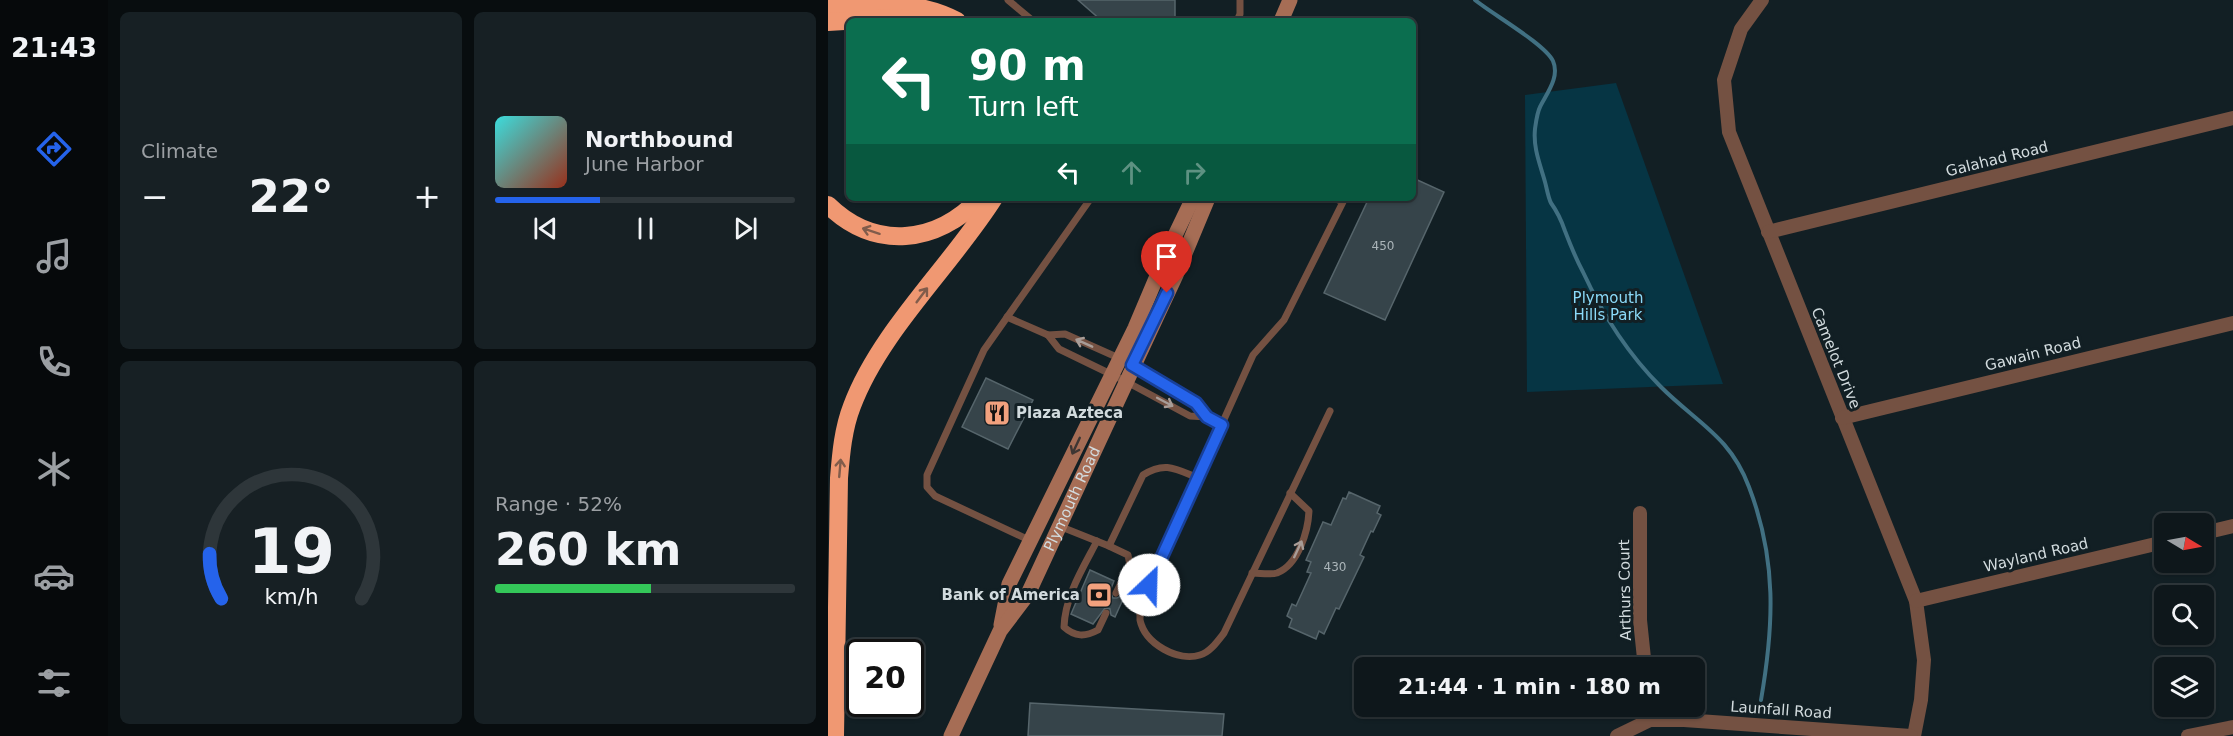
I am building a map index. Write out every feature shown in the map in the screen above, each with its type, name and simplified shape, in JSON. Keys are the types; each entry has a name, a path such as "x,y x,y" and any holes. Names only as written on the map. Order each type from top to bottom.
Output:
{"highway":[{"path":"835,13 892,3 920,5 952,18"},
{"path":"835,13 893,18"},
{"path":"828,205 840,216 862,228 886,235 910,236 946,226 959,218 977,201"},
{"path":"835,736 839,478 843,443 851,409 860,387 882,348 992,201"}],"main road":[{"path":"1282,18 1290,0"},
{"name":"Plymouth Road","path":"1126,362 1192,201"},
{"name":"Plymouth Road","path":"1000,631 1009,584 1126,362 1176,274 1207,201"},
{"name":"Plymouth Road","path":"951,736 1000,631 1028,594 1059,526 1118,378"}],"street":[{"name":"Camelot Drive","path":"1762,0 1741,29 1724,80 1729,132 1916,601 1924,660 1921,700 1912,736"},
{"name":"Galahad Road","path":"1768,232 2233,118"},
{"name":"Gawain Road","path":"1842,418 2233,323"},
{"name":"Arthurs Court","path":"1640,513 1640,620 1644,657"},
{"path":"2214,531 2233,526"},
{"name":"Wayland Road","path":"1916,601 2154,544"},
{"name":"Launfall Road","path":"1617,736 1644,717"},
{"name":"Launfall Road","path":"1673,717 1696,721 1912,736"},
{"path":"2188,736 2233,727"}],"lane":[{"path":"1008,0 1029,18"},
{"path":"1238,18 1240,0"},
{"path":"1031,541 935,495 927,487 927,475 984,350 1089,201"},
{"path":"1330,411 1224,633 1214,646 1201,655 1183,658 1154,642 1140,622 1140,606 1253,355 1284,320 1343,202 1341,201"},
{"path":"1007,317 1048,335 1065,334 1126,362 1196,403 1207,417 1222,425"},
{"path":"1048,335 1059,349 1190,416 1207,417"},
{"path":"1109,546 1143,475 1154,468 1171,466 1198,478"},
{"path":"1252,573 1275,574 1291,564 1308,527 1309,511 1290,493"},
{"path":"1059,526 1128,555 1130,565 1116,593"},
{"path":"1097,541 1069,600 1064,627 1071,634 1087,636 1098,630 1106,613"}],"green space":[{"name":"Plymouth Hills Park","path":"1616,83 1723,384 1527,392 1525,95"}],"building":[{"path":"1078,0 1175,0 1175,18 1099,18"},
{"path":"1416,179 1444,192 1385,320 1324,293 1368,201 1416,201"},
{"name":"Plaza Azteca","path":"986,378 1033,400 1008,449 962,427"},
{"path":"1349,492 1380,506 1377,513 1381,515 1360,555 1364,557 1339,609 1336,608 1324,634 1319,631 1316,639 1289,627 1292,619 1287,616 1292,604 1296,606 1311,573 1307,572 1311,562 1306,560 1323,522 1331,525 1343,498 1346,499"},
{"name":"Bank of America","path":"1090,570 1114,581 1110,591 1113,598 1124,597 1115,617 1111,615 1110,609 1105,608 1093,624 1071,614"},
{"path":"1030,703 1224,714 1222,736 1028,736"}],"waterway":[{"path":"1475,0 1540,46 1553,61 1554,79 1537,118 1536,149 1550,201 1599,303 1617,333 1649,375 1722,442 1732,455 1749,487 1765,541 1769,567 1769,645 1761,700"}],"place":[{"name":"Plaza Azteca","path":"997,413"},
{"name":"Bank of America","path":"1099,595"}],"route":[{"path":"1149,585 1222,425 1207,417 1196,403 1132,365 1167,293"}]}
